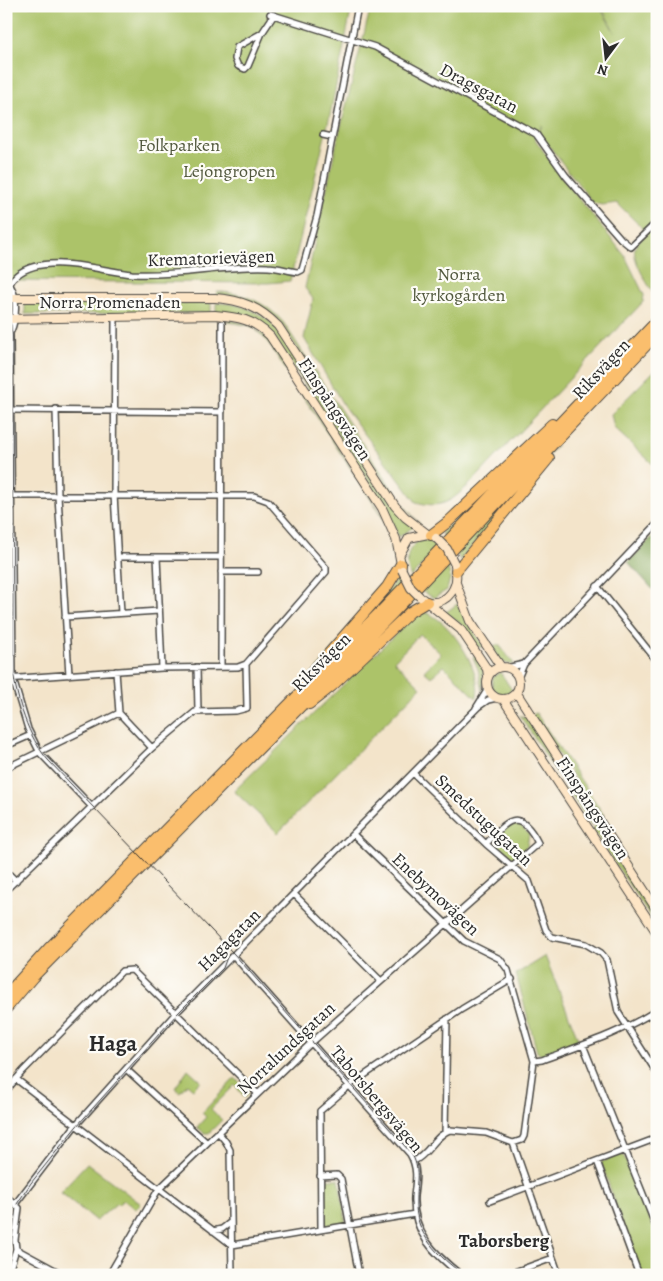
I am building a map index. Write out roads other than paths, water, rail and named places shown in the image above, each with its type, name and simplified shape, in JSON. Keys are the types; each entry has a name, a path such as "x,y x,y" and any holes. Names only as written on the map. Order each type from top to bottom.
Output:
{"highway":[{"name":"Riksvägen","path":"6,1009 33,977 283,718 657,321"},
{"name":"Riksvägen","path":"6,995 48,949 393,612 657,334"},
{"path":"456,567 609,384"},
{"path":"431,535 444,526 510,462 591,391"},
{"path":"283,718 315,668 387,587 401,563"},
{"path":"283,718 332,686 424,600"}],"main road":[{"name":"Norra Promenaden","path":"10,300 222,299"},
{"name":"Finspångsvägen","path":"222,299 248,303 265,313 278,326 395,506 405,517 431,535"},
{"name":"Norra Promenaden","path":"10,318 215,315"},
{"name":"Finspångsvägen","path":"215,315 246,318 260,325 270,336 382,508 391,525 401,563"},
{"path":"431,535 447,549 456,567 456,583 470,622 504,668 515,672 518,678 516,692 500,698 488,691 488,679 476,652 461,630 411,588 401,563 409,538 431,535"},
{"path":"424,600 434,603 447,598 456,583"},
{"path":"488,679 504,668"},
{"name":"Finspångsvägen","path":"516,692 657,910"},
{"name":"Finspångsvägen","path":"500,698 657,934"}],"street":[{"name":"Krematorievägen","path":"92,807 40,753 30,735 13,679 9,496 10,300 12,279 19,273 47,263 154,275 252,267 271,267 298,272 302,270 310,244 358,6"},
{"name":"Dragsgatan","path":"262,33 272,14 375,47 536,134 566,176 622,240 632,247 657,222"},
{"path":"262,33 248,66 245,69 238,66 235,59 236,48 262,33"},
{"path":"323,135 332,137"},
{"path":"115,317 116,409 114,495 121,613"},
{"path":"221,666 222,324"},
{"path":"56,409 58,496 69,675"},
{"path":"9,410 116,409 222,412"},
{"path":"6,679 162,668 238,667 246,664 326,572 326,568 268,500 254,496 9,496"},
{"path":"518,678 524,664 657,524"},
{"path":"118,557 220,557"},
{"path":"157,557 161,607 159,611 162,668"},
{"path":"220,572 258,572"},
{"path":"597,586 657,661"},
{"path":"65,617 159,611"},
{"path":"6,890 152,748 198,711 243,710 247,708 246,664"},
{"path":"504,668 524,664"},
{"path":"197,667 198,711"},
{"path":"116,671 119,714 152,748"},
{"name":"Hagagatan","path":"475,710 486,692 488,679"},
{"name":"Hagagatan","path":"16,1203 74,1126 176,1013 475,710 488,700 500,698"},
{"path":"6,768 119,714"},
{"path":"6,746 30,735"},
{"name":"Smedstugugatan","path":"413,773 486,844 529,881 546,930 552,937 586,944 601,953 607,960 618,1012 657,1073"},
{"name":"Norralundsgatan","path":"110,1275 158,1190 311,1043 538,843 533,833 519,821 508,821 486,844"},
{"name":"Enebymovägen","path":"353,834 470,946 500,959 512,979 534,1061 524,1136 522,1140 513,1143"},
{"path":"6,871 16,881"},
{"path":"294,894 381,981"},
{"name":"Taborsbergsvägen","path":"233,955 414,1161 416,1175 415,1214 420,1230 432,1250 462,1275"},
{"path":"6,1091 122,971 132,970 257,1093"},
{"path":"321,1230 320,1111 349,1086 512,979"},
{"path":"534,1061 542,1060 629,1028 657,1010"},
{"path":"414,1161 426,1154 445,1132 447,1020"},
{"path":"582,1045 657,1229"},
{"path":"126,1069 206,1142"},
{"path":"16,1079 74,1126 232,1245 415,1214"},
{"path":"445,1132 461,1130 486,1132 513,1143 560,1275"},
{"path":"218,1132 230,1150 232,1275"},
{"path":"490,1201 657,1138"},
{"path":"597,1161 638,1275"},
{"path":"320,1176 340,1177 359,1275"},
{"path":"6,1196 16,1203 19,1212 14,1240 16,1249 8,1275"},
{"path":"212,1231 222,1229 231,1222"},
{"path":"16,1249 64,1275"},
{"path":"506,1275 553,1258"}],"tram line":[{"path":"6,316 11,325 12,336 13,671 17,694 29,729 48,760 234,954 411,1153 417,1170 416,1212 423,1233 437,1252 464,1275"},
{"path":"17,1204 31,1183 76,1127 177,1014 223,968 227,957 224,944"}],"district":[{"name":"Haga","path":"113,1043"},
{"name":"Taborsberg","path":"504,1240"}],"park label":[{"name":"Folkparken","path":"179,145"},
{"name":"Lejongropen","path":"229,171"},
{"name":"Norra kyrkogården","path":"459,284"}]}
